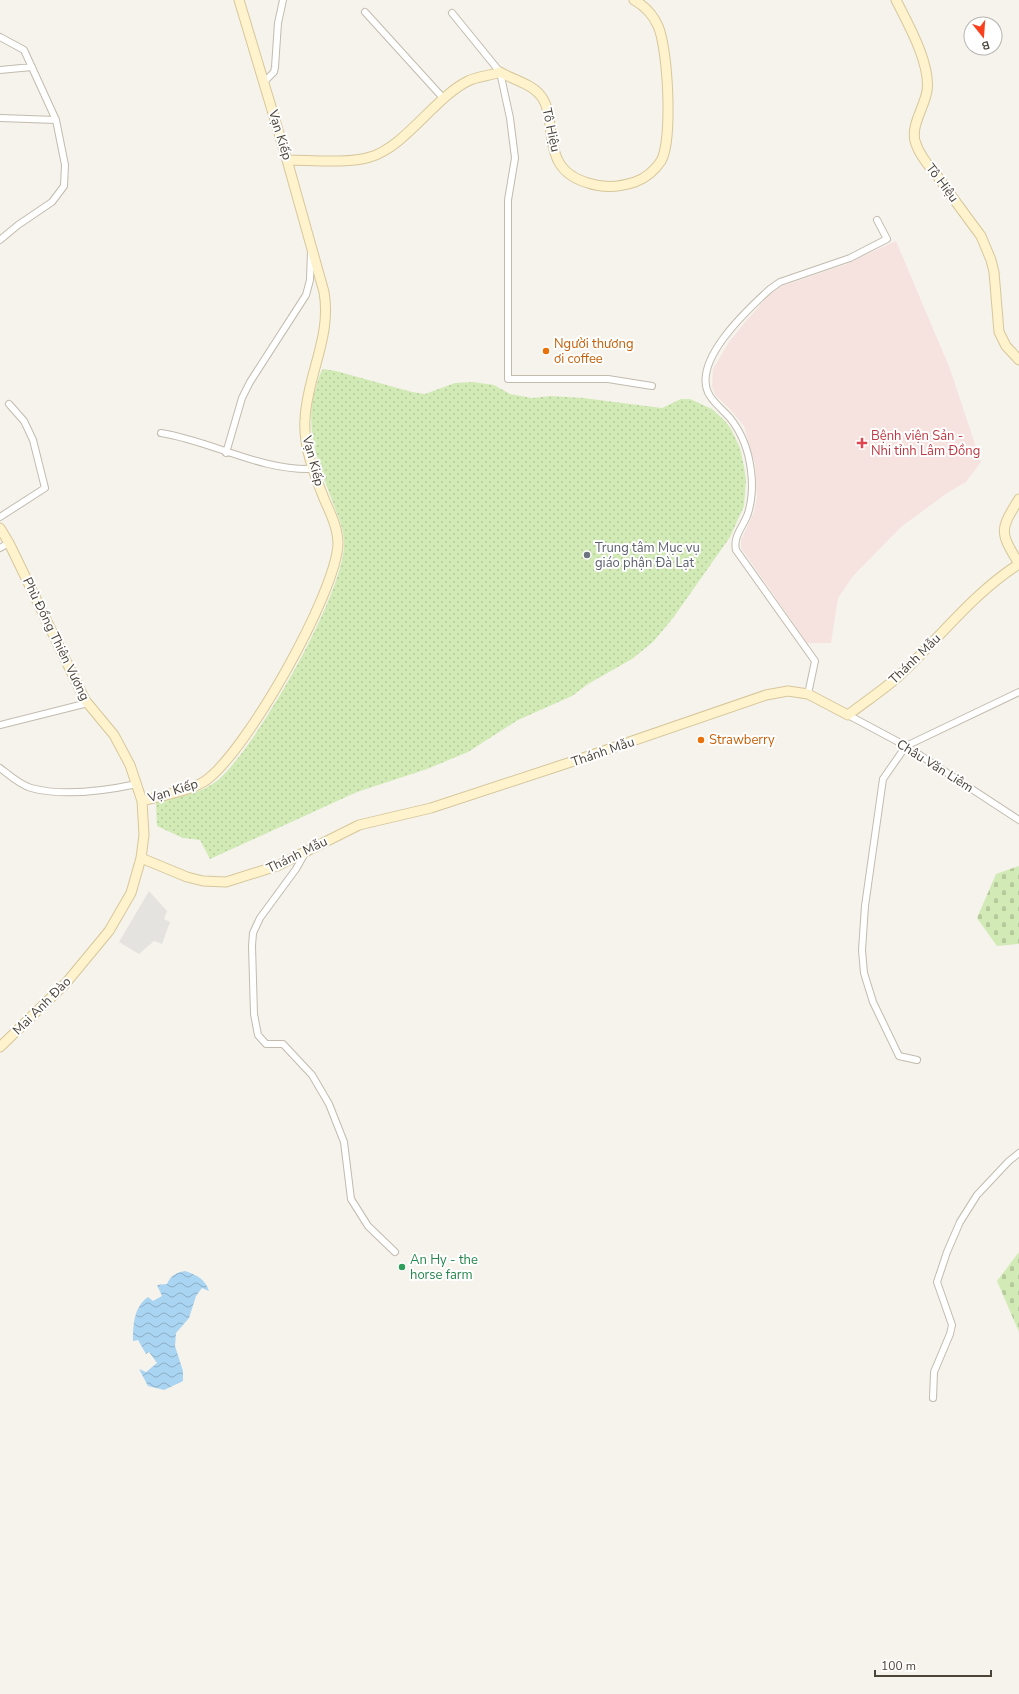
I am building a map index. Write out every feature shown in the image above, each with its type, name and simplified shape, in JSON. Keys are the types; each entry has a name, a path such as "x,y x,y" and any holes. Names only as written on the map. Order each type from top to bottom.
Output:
{"street":[{"name":"Vạn Kiếp","path":"142,801 196,785 216,772 232,754 272,694 298,646 315,614 336,562 338,543 334,522 307,446 305,420 310,389 322,347 327,315 324,292 287,160 239,0"},
{"path":"264,82 274,72 278,24 283,0"},
{"name":"Tô Hiệu","path":"500,72 537,91 545,101 557,160 568,174 582,182 596,186 608,187 628,184 646,176 661,160 666,145 667,124 665,52 659,28 653,16 634,0"},
{"name":"Tô Hiệu","path":"896,0 913,36 926,72 927,92 914,134 916,142 925,162 981,236 987,248 994,272 999,332 1006,346 1019,360"},
{"path":"365,12 444,99"},
{"path":"452,13 500,72 510,118 514,158 508,200 508,378 608,379 652,386"},
{"path":"0,37 24,50 56,120 65,165 64,186 52,202 18,225 0,240"},
{"path":"0,70 32,67"},
{"path":"287,160 357,160 374,156 400,139 444,99 468,81 500,72"},
{"path":"0,118 56,120"},
{"path":"808,694 815,661 736,550 735,539 749,509 751,471 748,456 739,432 729,417 710,396 707,389 706,379 709,362 716,349 770,289 780,282 850,258 887,240 877,220"},
{"path":"226,453 242,398 247,388 306,295 310,280 311,246"},
{"path":"0,517 45,488 33,440 24,421 9,404"},
{"path":"161,433 189,439 226,453 264,463 314,469"},
{"path":"1019,499 1004,526 1006,541 1019,564"},
{"name":"Phù Đổng Thiên Vương","path":"0,528 9,543 88,703 114,735 130,766 142,801 144,821 141,858 131,893 109,931 82,963"},
{"path":"0,548 9,543"},
{"name":"Thánh Mẫu","path":"141,858 187,877 204,881 226,882 261,872 305,853 359,825 438,805 661,732 766,695 788,691 808,694 848,715 898,676 997,579 1019,564"},
{"path":"917,1060 899,1056 873,1002 864,973 862,950 865,906 883,779 906,746 1019,692"},
{"path":"0,725 88,703"},
{"name":"Châu Văn Liêm","path":"848,715 906,746 1019,820"},
{"path":"0,768 30,788 48,791 90,791 137,784"},
{"path":"305,853 296,870 260,918 253,933 254,1014 258,1035 266,1044 283,1044 312,1076 329,1104 344,1142 351,1199 368,1226 395,1252"},
{"name":"Mai Anh Đào","path":"0,1047 66,983 82,963"},
{"path":"933,1398 934,1372 950,1334 952,1325 937,1282 946,1252 960,1222 977,1195 1009,1161 1019,1153"}],"shaded area":[{"name":"Bệnh viện Sản - Nhi tỉnh Lâm Đồng","path":"896,241 950,369 981,462 966,482 947,493 901,527 853,576 838,598 831,643 807,643 741,548 741,540 754,512 757,497 755,464 744,426 730,409 716,396 712,387 713,369 729,342 770,294 782,286 844,265"},
{"path":"149,891 167,911 164,919 170,922 162,944 154,941 139,954 119,942"}],"green space":[{"path":"323,369 425,394 455,383 473,382 494,385 510,394 532,398 551,396 583,398 662,408 681,399 690,399 712,409 731,429 740,448 744,467 746,480 744,506 730,537 673,618 653,642 632,659 588,684 572,696 518,720 468,752 427,769 357,792 210,859 200,840 183,838 157,826 156,803 204,789 218,780 235,762 254,736 295,669 314,633 329,599 340,569 344,540 340,522 318,461 312,435 311,421 314,394"},
{"path":"1019,866 1019,944 997,946 977,918 996,874"},
{"path":"1019,1252 1019,1332 997,1281"}],"water":[{"path":"185,1271 200,1278 205,1283 209,1291 202,1288 196,1296 189,1318 176,1333 175,1346 183,1371 183,1381 164,1390 148,1386 139,1369 146,1372 157,1363 149,1352 146,1354 138,1340 133,1341 135,1316 143,1301 148,1297 153,1301 162,1296 157,1285 167,1284 170,1278 174,1275"}],"place":[{"name":"Người thương ơi coffee","path":"546,351"},
{"name":"Bệnh viện Sản - Nhi tỉnh Lâm Đồng","path":"862,443"},
{"name":"Trung tâm Mục vụ giáo phận Đà Lạt","path":"587,555"},
{"name":"Strawberry","path":"701,740"},
{"name":"An Hy - the horse farm","path":"402,1267"}]}
